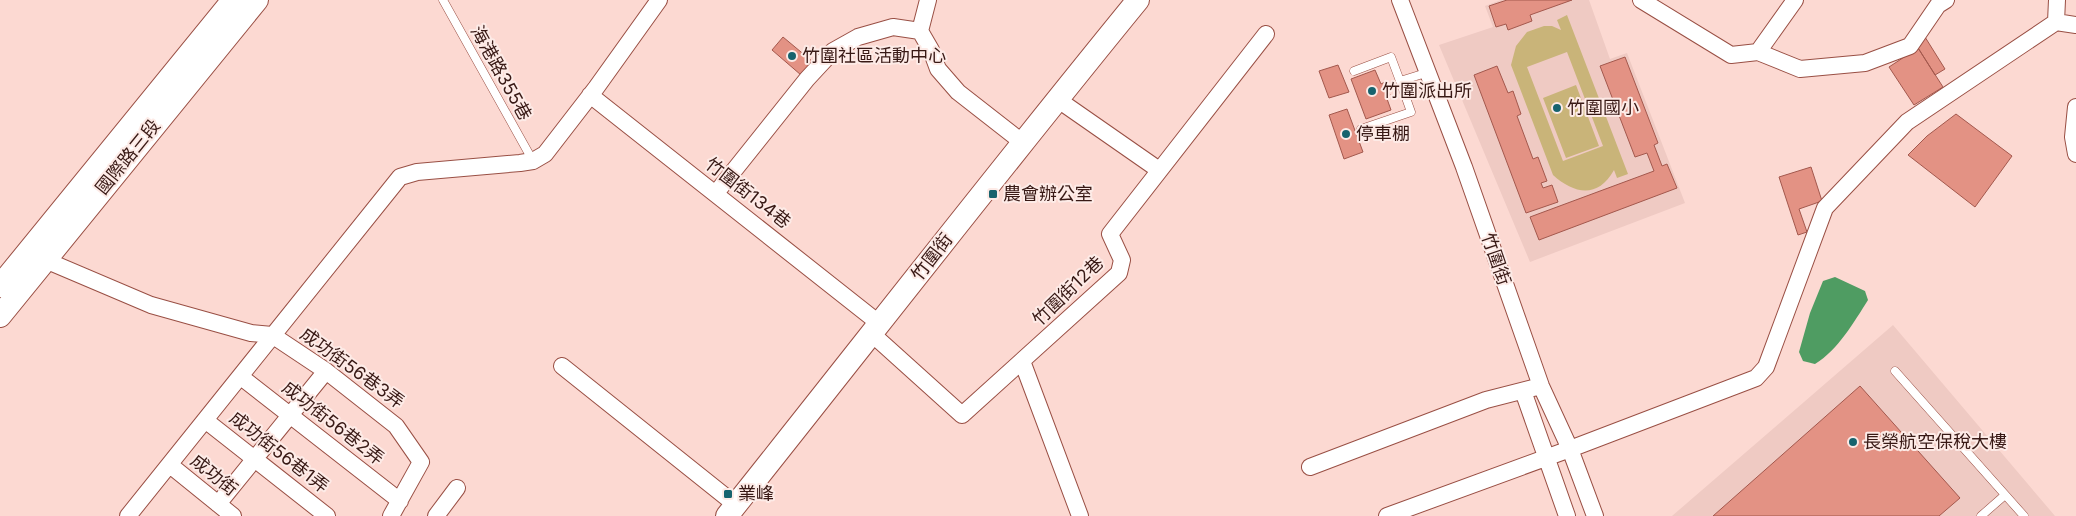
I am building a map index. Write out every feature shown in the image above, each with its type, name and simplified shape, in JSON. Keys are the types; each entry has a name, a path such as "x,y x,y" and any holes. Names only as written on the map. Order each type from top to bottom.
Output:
{"street":[{"name":"國際路三段","path":"0,286 233,0"},
{"name":"國際路三段","path":"0,316 257,0"},
{"path":"133,514 272,335 400,177 418,172 533,161 545,154 659,0"},
{"path":"928,0 920,31 931,50 938,69 958,92 1022,142"},
{"name":"竹圍街","path":"731,510 1022,142 1138,0"},
{"name":"竹圍街","path":"1400,0 1429,72 1541,386 1570,450 1595,516"},
{"path":"1641,0 1731,55 1758,52 1800,69 1865,63 1910,46 1938,5 1946,0"},
{"path":"1758,52 1795,0"},
{"path":"2056,22 2057,0"},
{"path":"1387,516 1570,450 1756,378 1766,368 1825,208 1907,122 2056,22 2076,25"},
{"path":"716,193 807,80 833,51 858,37 893,27 920,31"},
{"name":"竹圍街12巷","path":"876,328 962,415 1119,273 1122,260 1110,234 1266,34"},
{"name":"竹圍街134巷","path":"590,95 716,193 876,328"},
{"path":"1057,99 1160,170"},
{"path":"2076,107 2073,137 2076,154"},
{"path":"45,260 151,305 252,333 272,335"},
{"name":"成功街56巷3弄","path":"272,335 326,371 396,426 421,462 400,501"},
{"path":"1022,361 1080,516"},
{"path":"562,366 731,510"},
{"path":"218,504 326,371"},
{"name":"成功街56巷2弄","path":"241,377 400,501"},
{"path":"1310,467 1486,400 1541,386"},
{"path":"1523,391 1567,516"},
{"name":"成功街56巷1弄","path":"205,420 328,516"},
{"name":"成功街","path":"170,465 233,516"},
{"path":"436,516 457,488"},
{"path":"391,516 400,501"}],"lane":[{"name":"海港路355巷","path":"443,0 533,161"},
{"path":"1354,71 1391,58 1411,112 1361,129"},
{"path":"1400,81 1429,72"},
{"path":"1895,371 2024,516"},
{"path":"1981,516 2005,495"}],"shaded area":[{"name":"竹圍國小","path":"1501,0 1589,0 1610,59 1627,53 1685,203 1530,262 1439,45 1493,27 1485,6"},
{"path":"1567,15 1628,174 1617,178 1614,170 1601,186 1593,189 1577,189 1553,175 1511,65 1516,46 1527,32 1544,26 1552,26 1561,30 1557,20","holes":["1567,52 1603,146 1563,161 1527,67"]},
{"path":"1576,85 1599,146 1566,158 1543,98"},
{"path":"1835,277 1865,291 1868,300 1845,335 1831,351 1815,364 1803,361 1799,352 1810,313 1823,281"},
{"path":"1893,325 2055,516 1672,516"}],"building":[{"path":"1507,0 1572,0 1530,15 1532,21 1508,30 1506,24 1496,27 1489,6"},
{"name":"竹圍社區活動中心","path":"783,37 813,62 801,75 772,50"},
{"path":"1925,37 1945,69 1935,75 1915,43"},
{"path":"1918,48 1943,87 1914,105 1889,67"},
{"path":"1625,57 1658,143 1654,145 1662,166 1667,164 1677,188 1539,240 1530,217 1654,171 1647,153 1635,157 1600,66"},
{"path":"1338,65 1349,92 1329,98 1319,71"},
{"path":"1497,66 1508,93 1513,91 1521,114 1517,116 1533,159 1538,157 1547,181 1541,183 1543,188 1552,185 1558,202 1526,213 1474,75"},
{"name":"竹圍派出所","path":"1375,70 1381,84 1385,82 1390,95 1386,96 1391,110 1366,119 1351,79"},
{"name":"停車棚","path":"1347,109 1363,152 1344,159 1329,115"},
{"path":"1956,114 2012,156 1975,207 1908,155 1927,136"},
{"path":"1811,167 1822,201 1799,209 1807,232 1798,235 1779,177"},
{"name":"長榮航空保稅大樓","path":"1860,386 1960,498 1939,516 1713,516"}],"place":[{"name":"竹圍社區活動中心","path":"792,56"},
{"name":"竹圍派出所","path":"1372,91"},
{"name":"竹圍國小","path":"1557,108"},
{"name":"停車棚","path":"1346,134"},
{"name":"農會辦公室","path":"993,194"},
{"name":"長榮航空保稅大樓","path":"1853,442"},
{"name":"業峰","path":"728,494"}]}
